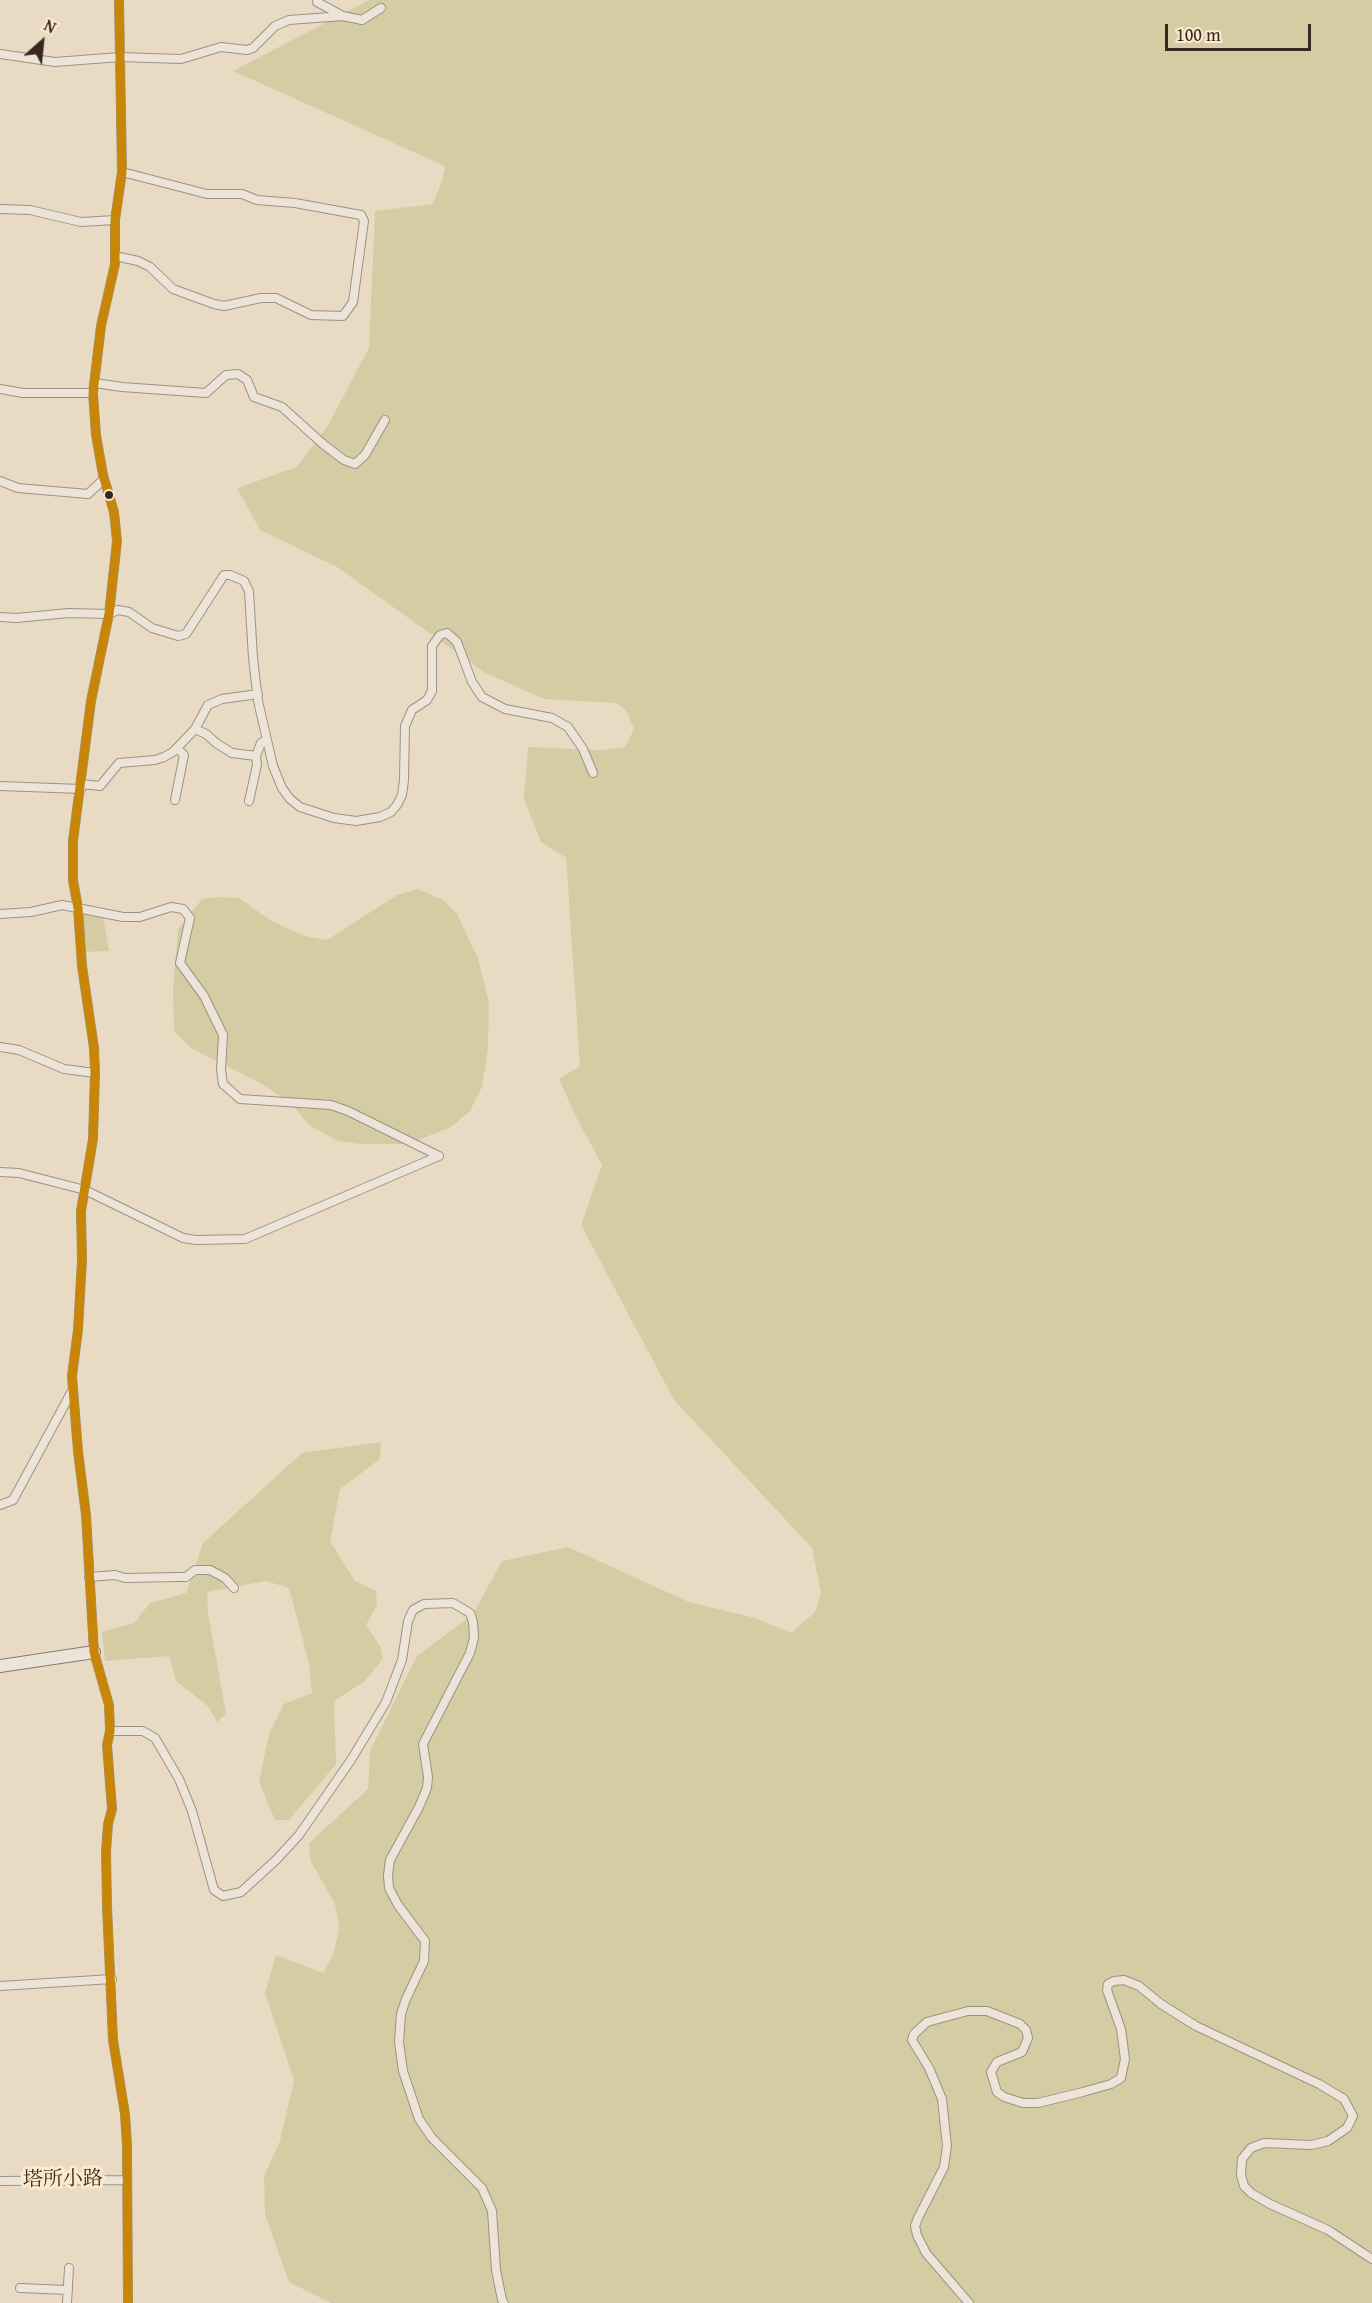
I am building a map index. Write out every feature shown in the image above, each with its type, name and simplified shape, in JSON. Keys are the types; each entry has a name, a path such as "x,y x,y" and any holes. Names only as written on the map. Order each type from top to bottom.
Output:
{"street":[{"path":"119,0 122,172 115,220 115,256 101,326 93,393 96,435 104,479 114,512 117,541 109,614 91,701 74,841 73,880 94,1048 95,1073 93,1138 81,1211 82,1260 72,1390 86,1515 94,1652 108,1705 110,1731 107,1745 112,1809 108,1824 106,1852 111,2003 125,2114 128,2303"},
{"path":"317,0 343,16"},
{"path":"0,54 55,62 120,57 181,59 221,47 247,50 253,48 275,26 289,20 343,16 362,20 381,8"},
{"path":"115,256 138,261 150,267 172,289 214,304 224,306 261,298 276,298 311,315 343,316 353,302 364,221 361,215 295,203 257,200 242,194 207,194 122,172"},
{"path":"0,209 30,210 81,222 115,220"},
{"path":"95,383 206,393 226,375 238,374 247,380 254,397 282,407 323,444 344,460 355,464 365,455 386,420"},
{"path":"0,389 23,393 93,393"},
{"path":"0,481 18,488 88,494 104,479"},
{"path":"0,617 16,618 69,613 109,614 118,610 129,612 152,628 178,636 186,634 224,575 244,581 249,591 253,658 258,694 273,766 282,788 290,799 300,807 334,818 356,821 380,817 391,812 402,795 405,726 412,710 427,700 432,691 432,646 440,635 447,633 457,642 472,682 483,697 505,709 552,718 568,727 584,749 592,773"},
{"path":"0,786 100,786 119,763 155,760 177,748 195,729 208,705 222,699 258,694"},
{"path":"195,729 232,753 256,756"},
{"path":"249,801 257,765 256,756 261,743 266,740"},
{"path":"175,800 184,755 177,748"},
{"path":"0,914 31,912 62,905 123,917 140,917 171,907 183,909 190,918 180,963 204,996 223,1035 221,1070 223,1083 240,1099 331,1106 348,1111 439,1156 245,1239 183,1238 85,1190 19,1173 0,1172"},
{"path":"0,1047 19,1050 64,1069 95,1073"},
{"path":"0,1505 13,1500 72,1390"},
{"path":"89,1577 115,1575 125,1578 178,1578 186,1577 195,1570 210,1570 225,1578 234,1588"},
{"path":"110,1731 143,1731 155,1738 179,1779 192,1811 214,1890 223,1896 241,1893 276,1860 299,1834 351,1760 386,1702 402,1660 412,1610 424,1604 453,1603 470,1613 474,1638 470,1653 423,1744 428,1777 427,1788 390,1860 388,1875 389,1888 398,1905 425,1941 424,1961 401,2014 399,2042 403,2071 418,2119 432,2139 482,2188 492,2211 496,2270 501,2300 504,2303"},
{"path":"0,1666 94,1652"},
{"path":"0,1986 112,1979"},
{"path":"969,2303 926,2253 916,2235 915,2226 944,2167 948,2146 942,2099 912,2040 914,2034 927,2022 968,2011 987,2011 1020,2024 1026,2030 1029,2038 1022,2052 997,2062 992,2072 997,2092 1004,2097 1023,2103 1038,2103 1083,2092 1110,2084 1121,2078 1125,2059 1121,2029 1107,1990 1108,1984 1114,1981 1124,1980 1139,1986 1161,2004 1196,2026 1319,2084 1344,2099 1353,2116 1347,2128 1328,2141 1311,2145 1264,2143 1251,2148 1242,2159 1241,2175 1244,2186 1251,2193 1270,2204 1328,2229 1372,2259"},
{"name":"塔所小路","path":"0,2181 126,2180"},
{"path":"68,2303 69,2268"},
{"path":"20,2288 68,2290"}],"shaded area":[{"path":"369,0 1372,0 1372,2303 331,2303 289,2282 265,2214 264,2176 280,2141 294,2080 265,1993 276,1955 323,1973 334,1953 339,1928 335,1904 310,1860 309,1843 368,1789 370,1751 417,1656 473,1614 502,1561 568,1547 689,1602 755,1618 791,1633 815,1612 821,1593 812,1548 674,1400 581,1225 602,1165 559,1079 580,1066 566,858 541,842 524,799 528,747 601,750 625,747 634,729 626,710 616,703 544,699 484,672 337,567 260,530 237,488 297,467 328,425 369,348 375,211 433,204 442,181 445,166 233,71"},
{"path":"418,889 443,900 457,914 478,958 489,1003 488,1048 482,1087 470,1111 451,1127 408,1144 360,1144 338,1141 309,1125 290,1102 260,1083 191,1048 174,1031 173,989 178,929 202,899 239,898 270,920 304,936 327,940 397,895"},
{"path":"81,913 103,916 109,951 84,952"},
{"path":"381,1442 380,1459 340,1489 330,1541 355,1581 376,1591 377,1605 366,1625 380,1646 383,1659 365,1681 334,1701 336,1764 289,1820 275,1820 259,1782 269,1734 284,1704 312,1693 309,1663 289,1588 266,1581 207,1592 208,1612 226,1714 217,1722 208,1706 176,1681 169,1656 105,1661 102,1632 134,1623 150,1603 186,1593 203,1543 302,1453"}],"transit line":[{"path":"119,0 122,172 115,220 115,264 101,326 93,393 96,435 103,475 114,512 117,541 109,614 91,701 73,841 73,880 94,1048 95,1073 93,1139 81,1211 82,1260 78,1330 72,1376 86,1515 94,1652 109,1705 110,1731 107,1745 112,1809 108,1824 106,1852 107,1906 113,2040 125,2114 127,2146 128,2303"}]}
